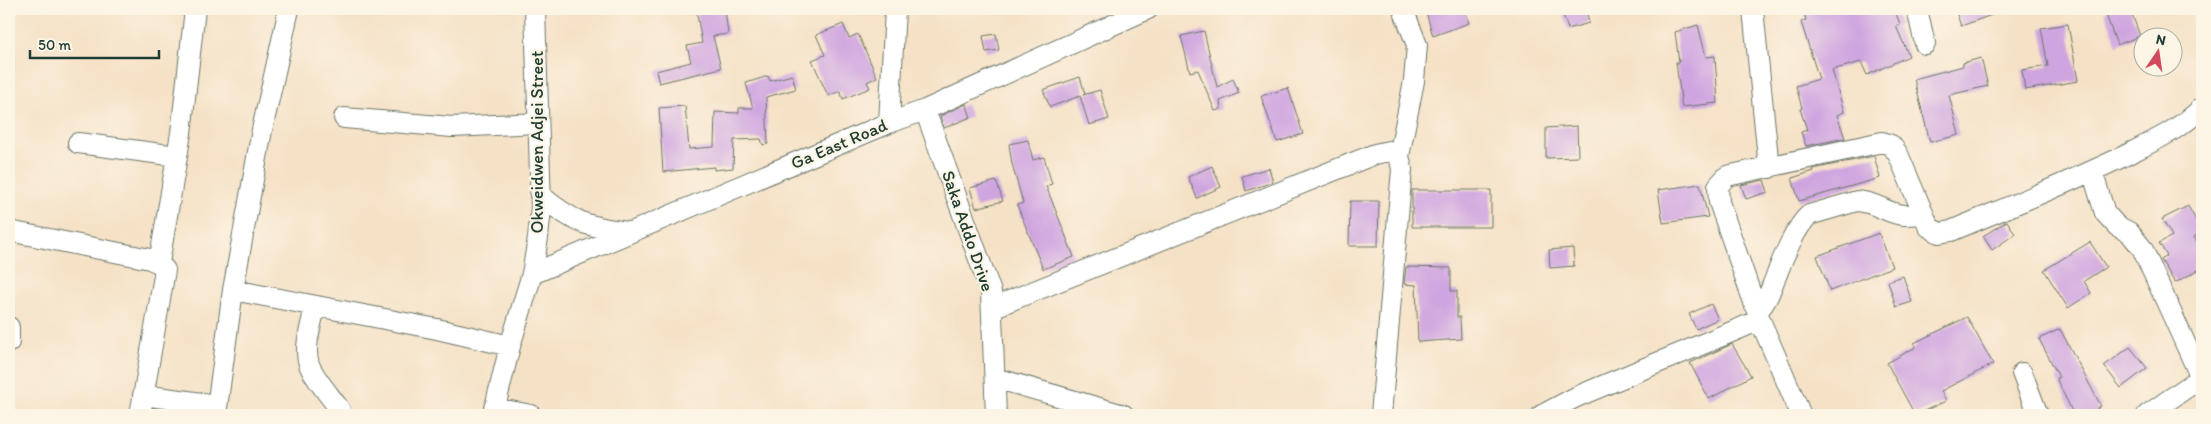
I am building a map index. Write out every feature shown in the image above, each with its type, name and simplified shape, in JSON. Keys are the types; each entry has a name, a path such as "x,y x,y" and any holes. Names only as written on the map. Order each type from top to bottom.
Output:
{"street":[{"path":"159,263 177,156 195,9"},
{"path":"143,395 217,410 233,290 262,130 290,9"},
{"name":"Okweidwen Adjei Street","path":"493,412 530,276 538,238 540,195 535,9"},
{"path":"889,122 895,9"},
{"name":"Ga East Road","path":"530,276 628,232 889,122 926,110 1148,9"},
{"path":"1381,415 1402,169 1399,156 1414,81 1417,45 1403,9"},
{"path":"1753,9 1769,168"},
{"path":"1917,9 1925,44"},
{"path":"1801,415 1758,315 1719,202 1718,186 1727,176 1882,142 1891,145 1898,154 1930,227 1939,233 1951,231 2092,171 2188,121 2202,108"},
{"name":"Saka Addo Drive","path":"926,110 991,292 996,415"},
{"path":"344,118 452,127 537,123"},
{"path":"78,143 177,156"},
{"path":"992,308 1375,154 1389,151 1399,156"},
{"path":"2092,171 2105,213 2117,226 2129,232 2142,248 2201,378 2146,415"},
{"path":"540,195 562,213 583,224 628,232"},
{"path":"1542,415 1576,397 1758,315 1766,302 1791,243 1804,220 1809,216 1857,201 1864,202 1891,214 1910,216 1923,213"},
{"path":"9,231 150,259 159,263 165,270 140,415"},
{"path":"233,290 437,329 510,346"},
{"path":"315,306 307,351 309,364 313,373 342,415"},
{"path":"9,327 9,342"},
{"path":"2022,372 2038,415"},
{"path":"995,378 1124,415"},
{"path":"493,412 530,415"}],"building":[{"path":"696,9 725,9 728,34 713,36 721,68 659,83 656,71 691,62 687,46 702,43"},
{"path":"1425,9 1465,9 1469,23 1433,36"},
{"path":"1561,9 1586,9 1589,23 1568,29"},
{"path":"1803,9 1894,9 1900,24 1896,26 1909,56 1867,75 1861,62 1832,70 1844,112 1837,115 1845,138 1806,146 1801,132 1807,130 1800,109 1802,108 1796,86 1819,79 1801,22 1806,20"},
{"path":"1955,9 2003,9 2003,11 1961,26"},
{"path":"2113,9 2130,9 2137,28 2134,28 2134,38 2117,45 2105,12"},
{"path":"843,24 849,38 858,34 877,77 867,82 870,88 843,99 840,91 828,96 812,60 825,55 816,35"},
{"path":"2068,24 2078,81 2025,90 2022,70 2048,66 2041,28"},
{"path":"1698,25 1706,57 1715,56 1718,103 1682,107 1676,62 1679,62 1675,32"},
{"path":"1204,31 1217,87 1233,79 1239,93 1220,101 1221,109 1215,111 1198,70 1190,72 1181,36"},
{"path":"996,34 999,50 986,52 983,36"},
{"path":"1981,58 1988,86 1949,95 1959,135 1930,142 1914,79 1963,66 1963,63"},
{"path":"792,75 796,89 766,97 768,144 763,145 761,139 734,140 733,168 714,170 714,167 663,172 659,108 685,106 689,149 714,147 715,112 739,113 739,108 753,108 746,83 768,76 770,81"},
{"path":"1080,77 1085,94 1083,95 1100,90 1109,119 1089,125 1080,96 1050,107 1043,90"},
{"path":"1288,88 1303,134 1277,142 1261,96"},
{"path":"966,104 971,117 944,128 940,116"},
{"path":"1577,126 1578,157 1546,158 1546,128"},
{"path":"1028,140 1033,160 1044,157 1052,184 1046,186 1074,257 1043,269 1017,205 1023,203 1012,164 1009,144"},
{"path":"1874,156 1880,178 1799,201 1792,178 1814,171 1813,169"},
{"path":"1212,166 1221,187 1197,198 1188,177"},
{"path":"1269,168 1273,182 1246,191 1242,176"},
{"path":"1764,180 1768,192 1746,199 1741,185"},
{"path":"996,181 1003,201 976,208 970,188"},
{"path":"1700,184 1708,217 1663,223 1658,190"},
{"path":"1412,190 1491,190 1491,227 1412,227"},
{"path":"1350,201 1379,201 1378,246 1349,246"},
{"path":"2188,206 2202,231 2194,237 2202,250 2202,268 2175,283 2161,260 2167,256 2159,243 2172,236 2162,219"},
{"path":"2007,221 2015,234 1992,250 1983,236"},
{"path":"1879,233 1892,267 1830,291 1817,256"},
{"path":"2090,242 2106,267 2084,281 2091,293 2068,308 2044,270"},
{"path":"1573,248 1574,266 1550,268 1549,250"},
{"path":"1406,267 1451,268 1451,291 1457,291 1457,317 1460,317 1461,339 1418,342 1416,285 1404,284"},
{"path":"1903,276 1912,302 1896,307 1888,281"},
{"path":"1711,304 1718,319 1696,329 1689,314"},
{"path":"1967,317 1993,364 1941,391 1946,401 1915,415 1887,363 1916,347 1914,343"},
{"path":"2060,329 2101,406 2097,408 2101,415 2074,415 2056,378 2059,377 2039,339"},
{"path":"1732,344 1751,376 1709,399 1690,363"},
{"path":"2130,347 2147,368 2121,388 2104,366"}]}
